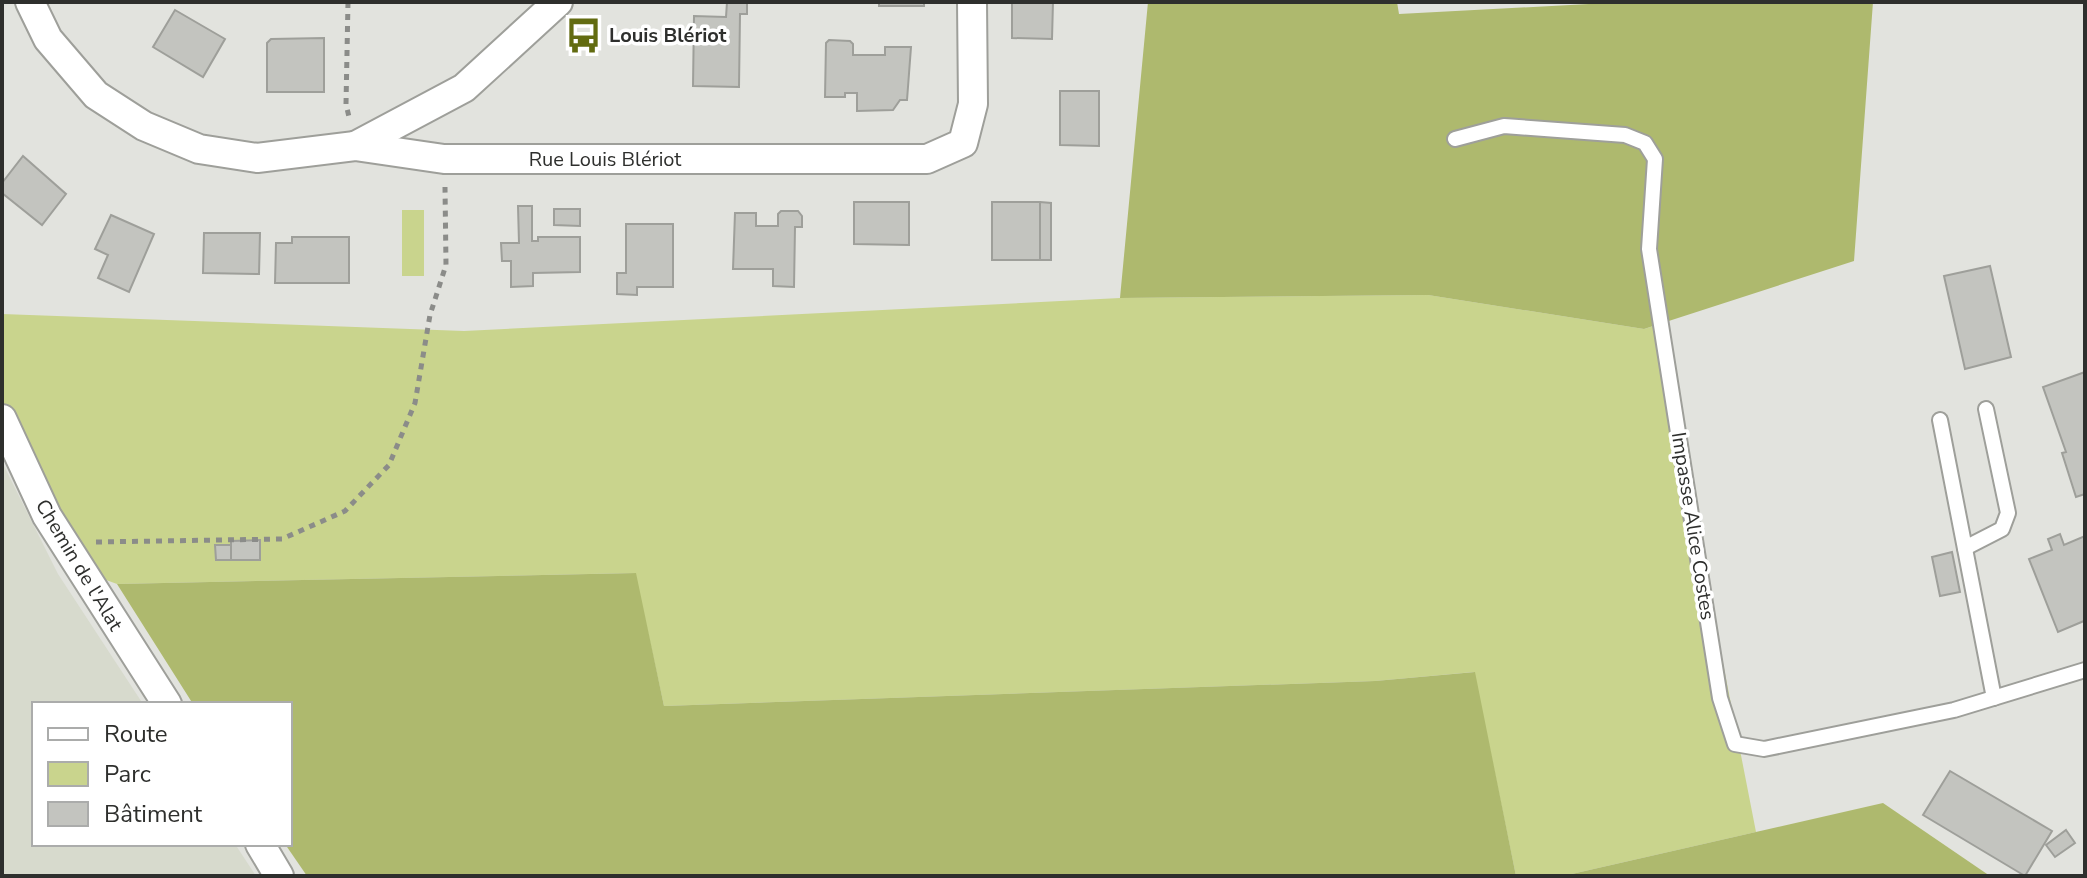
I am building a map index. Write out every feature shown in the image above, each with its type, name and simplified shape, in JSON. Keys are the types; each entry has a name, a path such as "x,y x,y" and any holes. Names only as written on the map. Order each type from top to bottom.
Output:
{"street":[{"path":"30,2 48,39 96,95 144,126 199,149 257,158 355,146 464,88 558,2"},
{"name":"Rue Louis Blériot","path":"355,146 444,159 927,159 963,143 973,104 972,2"},
{"name":"Chemin de l'Alat","path":"2,419 47,516 166,702"},
{"path":"261,846 279,876"}],"lane":[{"name":"Impasse Alice Costes","path":"1455,139 1504,126 1625,135 1645,143 1655,159 1649,249 1720,698 1735,744 1764,749 1954,710 2085,670"},
{"path":"1965,548 2002,529 2008,513 1986,409"},
{"path":"1940,420 1994,698"}],"path":[{"path":"348,2 346,104 355,146"},
{"path":"63,542 282,539 345,511 389,465 415,403 430,315 446,265 444,159"}],"shaded area":[{"path":"2,462 58,574 142,702 32,702 32,846 236,846 256,876 2,876"}],"green space":[{"path":"1148,2 1397,2 1399,14 1626,2 1873,2 1854,261 1644,329 1428,295 1120,298"},
{"path":"402,210 424,210 424,276 402,276"},
{"path":"1428,295 1644,329 1657,325 1756,832 1563,876 1516,876 1474,672 1375,681 664,706 635,573 117,584 79,570 35,495 2,397 2,314 464,331 1120,298"},
{"path":"636,573 664,706 1375,681 1475,672 1516,876 307,876 286,846 292,846 292,702 192,702 117,584"},
{"path":"1883,803 1990,876 1563,876"}],"building":[{"path":"727,2 747,2 747,14 740,14 739,87 693,86 694,16 726,17"},
{"path":"879,2 924,2 924,6 879,6"},
{"path":"1012,2 1053,2 1052,39 1012,38"},
{"path":"175,10 225,39 203,77 153,47"},
{"path":"324,38 324,92 267,92 267,43 271,39"},
{"path":"829,40 850,41 853,55 885,55 885,47 911,47 907,100 900,100 893,110 857,111 857,93 845,93 845,97 825,97 826,43"},
{"path":"1060,91 1099,91 1099,146 1060,145"},
{"path":"23,156 66,194 42,225 2,193 2,183"},
{"path":"854,202 909,202 909,245 854,244"},
{"path":"992,202 1040,202 1040,260 992,260"},
{"path":"1040,202 1051,203 1051,260 1040,260"},
{"path":"518,206 532,206 532,241 538,241 538,237 580,237 580,272 533,273 533,286 511,287 511,261 502,261 501,243 519,243"},
{"path":"554,209 580,209 580,226 554,225"},
{"path":"781,211 798,211 802,216 802,227 795,227 794,287 773,286 773,269 733,269 735,213 756,213 756,226 778,226"},
{"path":"111,215 154,234 129,292 98,278 108,255 95,249"},
{"path":"626,224 673,224 673,287 637,287 637,295 617,294 617,273 626,273"},
{"path":"204,233 260,233 259,274 203,273"},
{"path":"292,237 349,237 349,283 275,283 276,243 292,243"},
{"path":"1990,266 2011,357 1965,369 1944,276"},
{"path":"2085,372 2085,494 2076,497 2062,453 2066,452 2043,387"},
{"path":"2060,534 2064,545 2085,536 2085,625 2084,621 2058,632 2029,559 2052,550 2048,539"},
{"path":"260,540 260,560 231,560 231,541"},
{"path":"215,545 231,545 231,560 216,560"},
{"path":"1952,552 1960,592 1940,596 1932,557"},
{"path":"1950,771 2052,831 2025,876 1923,815"},
{"path":"2066,830 2075,843 2055,857 2046,845"}],"place":[{"name":"Louis Blériot","path":"583,35"}]}
